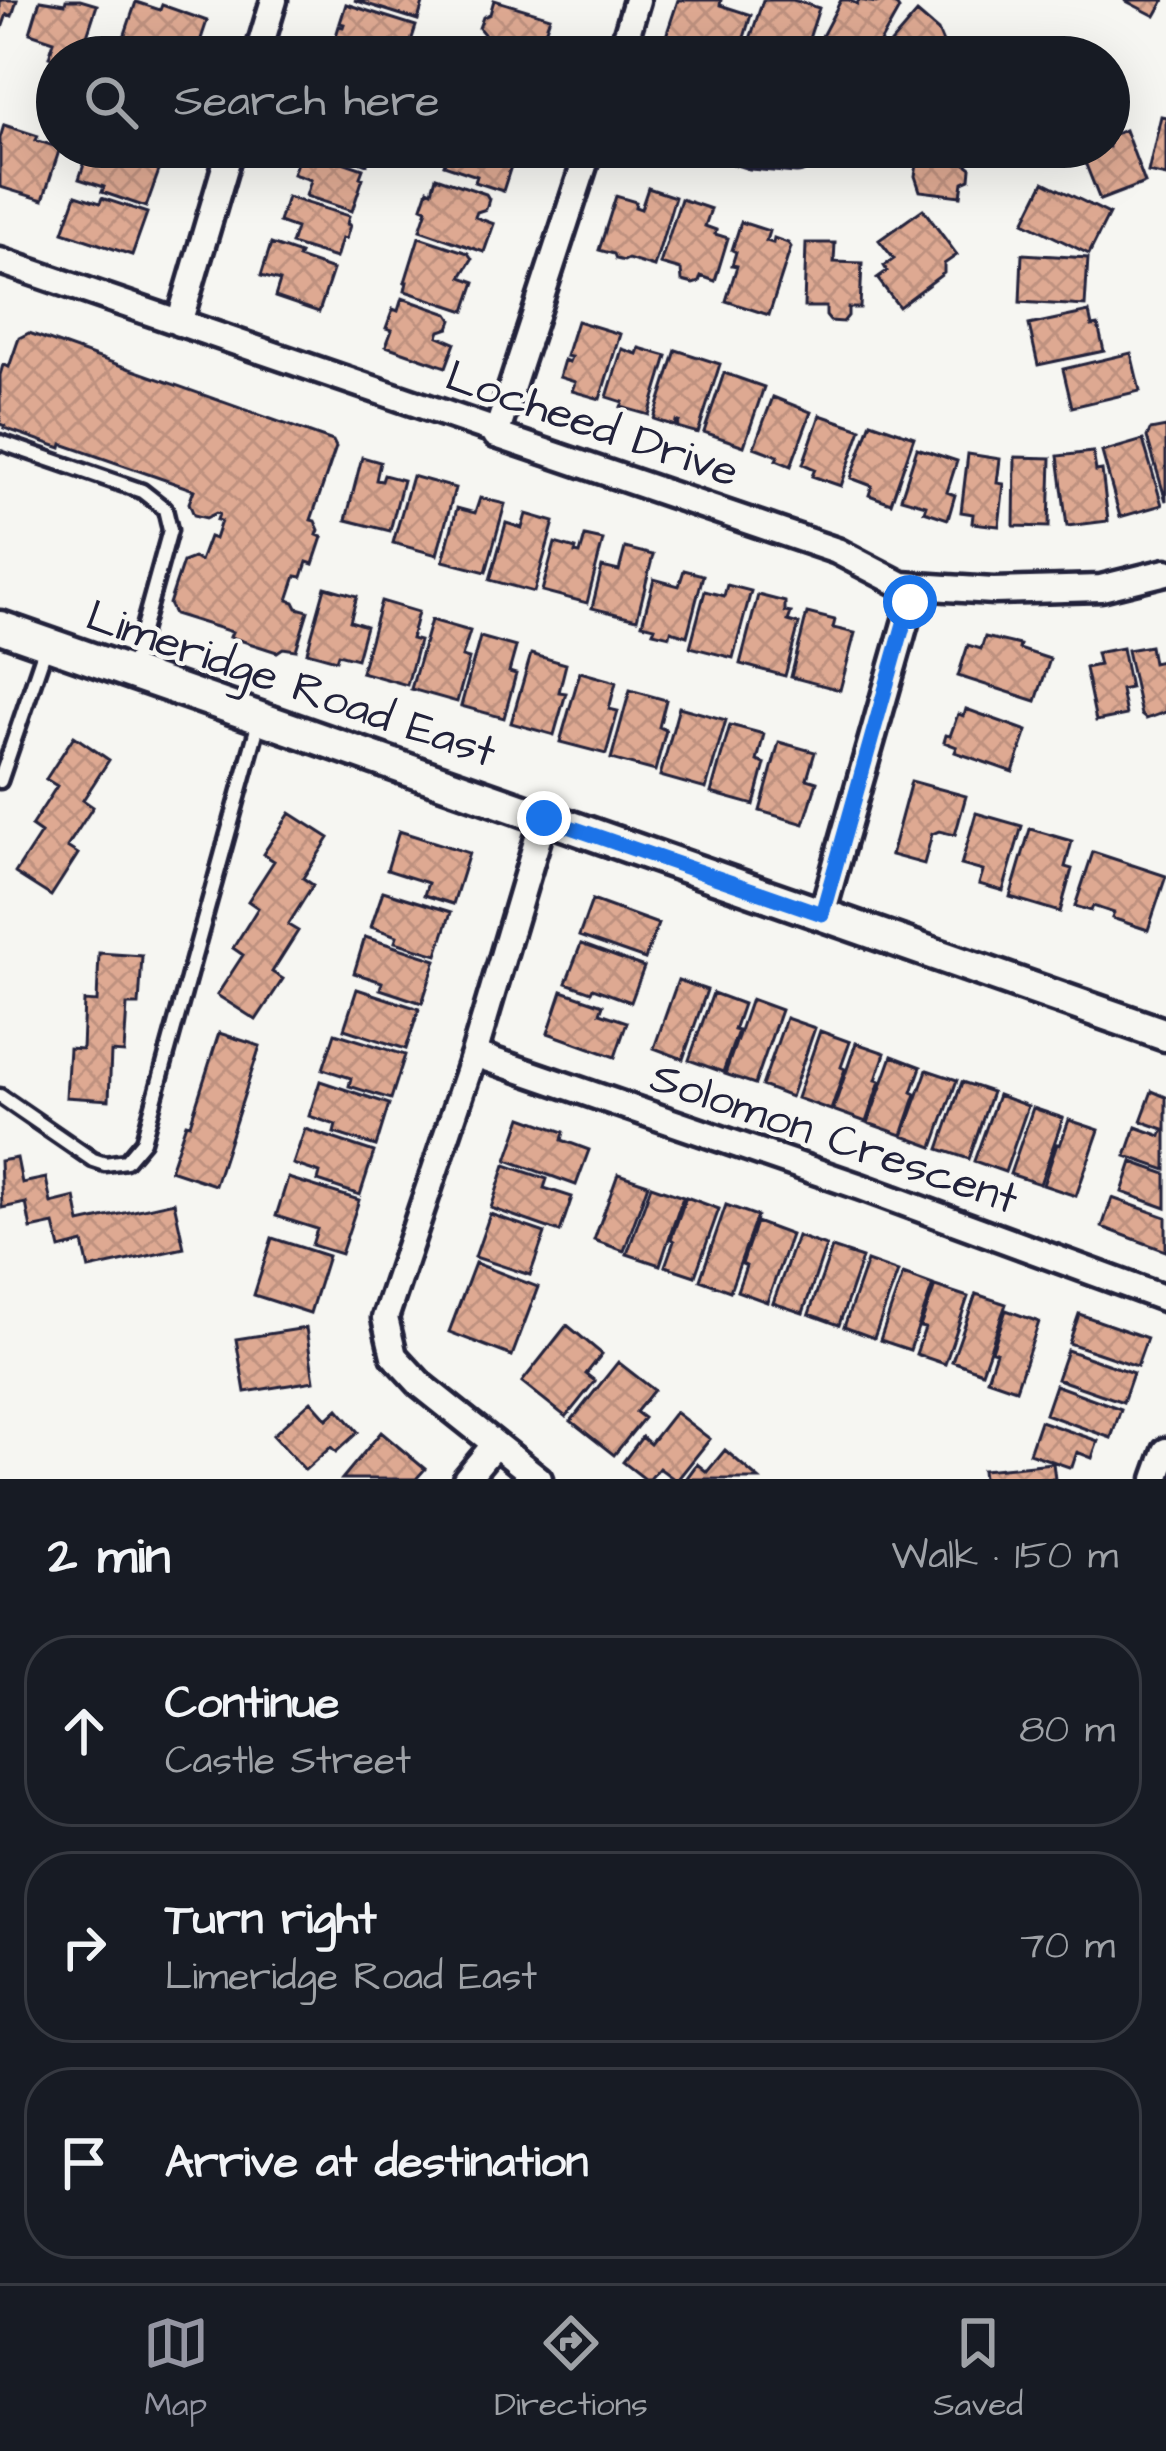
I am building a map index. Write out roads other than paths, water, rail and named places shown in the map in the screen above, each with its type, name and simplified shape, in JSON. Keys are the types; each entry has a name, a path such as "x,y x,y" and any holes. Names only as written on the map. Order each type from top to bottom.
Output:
{"street":[{"path":"263,36 274,0"},
{"path":"626,36 637,0"},
{"path":"179,323 225,168"},
{"path":"496,435 583,168"},
{"name":"Locheed Drive","path":"0,260 837,551 902,585 993,591 1100,588 1166,572"},
{"path":"822,914 910,606 902,585"},
{"name":"Limeridge Road East","path":"0,627 1166,1035"},
{"path":"539,1479 420,1384 394,1356 385,1318 475,1054 544,818"},
{"name":"Solomon Crescent","path":"475,1054 861,1187 1166,1299"},
{"path":"466,1479 495,1444"},
{"path":"1156,1479 1166,1451"}],"lane":[{"path":"0,442 142,491 165,508 170,530 130,672"},
{"path":"0,781 46,644"},
{"path":"0,1096 105,1164 126,1161 143,1141 260,717"}]}
